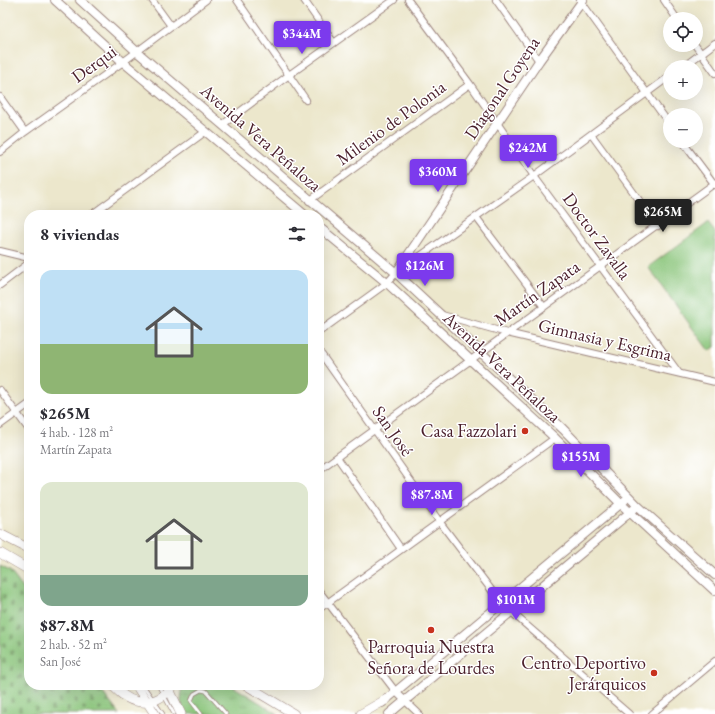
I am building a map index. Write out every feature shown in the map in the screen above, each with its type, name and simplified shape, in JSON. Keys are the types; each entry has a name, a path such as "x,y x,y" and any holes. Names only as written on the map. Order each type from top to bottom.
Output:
{"main road":[{"name":"Avenida Vera Peñaloza","path":"55,0 123,62 299,210"},
{"name":"Avenida Vera Peñaloza","path":"80,0 136,51 320,210"},
{"name":"Diagonal Goyena","path":"396,274 581,1"},
{"name":"Avenida Vera Peñaloza","path":"324,214 396,274 441,315 563,429 638,506 715,575"},
{"name":"Avenida Vera Peñaloza","path":"324,230 387,283 555,438 620,504 715,591"},
{"path":"368,714 629,497"},
{"path":"389,714 638,506"},
{"path":"0,534 24,546"},
{"path":"0,553 24,565"},
{"path":"117,690 134,702 151,701 167,690"},
{"path":"141,690 151,701 155,714"},
{"path":"171,690 182,714"},
{"path":"254,690 294,714"},
{"path":"361,714 387,699"}],"street":[{"path":"152,0 171,26"},
{"name":"Derqui","path":"0,152 25,132 206,0"},
{"path":"237,0 306,100"},
{"path":"304,0 334,43"},
{"path":"222,125 394,0"},
{"name":"Doctor Zavalla","path":"408,0 470,84 534,176 680,373"},
{"path":"496,0 540,61"},
{"path":"664,0 672,12"},
{"path":"581,1 663,116"},
{"path":"693,60 715,43"},
{"path":"701,54 715,73"},
{"path":"324,328 387,283 396,274 534,176 663,81"},
{"name":"Milenio de Polonia","path":"309,201 470,84"},
{"path":"0,97 25,132"},
{"path":"98,210 205,132"},
{"path":"591,134 658,226"},
{"path":"687,148 715,184"},
{"name":"Martín Zapata","path":"324,466 715,184"},
{"path":"476,217 544,307"},
{"path":"0,251 24,257"},
{"path":"0,285 24,267"},
{"name":"Gimnasia y Esgrima","path":"441,315 507,333 715,382"},
{"name":"San José","path":"324,358 439,521 502,604 629,714"},
{"path":"0,390 24,423"},
{"path":"0,425 24,407"},
{"path":"324,606 555,438"},
{"path":"337,457 402,549"},
{"path":"324,597 396,692 419,714"},
{"path":"652,714 715,661"}],"lane":[{"path":"0,538 24,546"},
{"path":"0,549 16,557"},
{"path":"146,690 151,701 163,714"},
{"path":"170,690 174,714"},
{"path":"201,714 191,701 194,694 200,690 206,691 226,714"}],"green space":[{"path":"708,223 715,232 715,347 709,351 648,267"},
{"path":"0,566 10,571 24,589 24,690 101,690 119,714 0,714"},
{"path":"182,690 239,690 278,714 185,714 181,702"}],"place":[{"name":"Casa Fazzolari","path":"525,431"},
{"name":"Parroquia Nuestra Señora de Lourdes","path":"431,630"},
{"name":"Centro Deportivo Jerárquicos","path":"654,673"}]}
